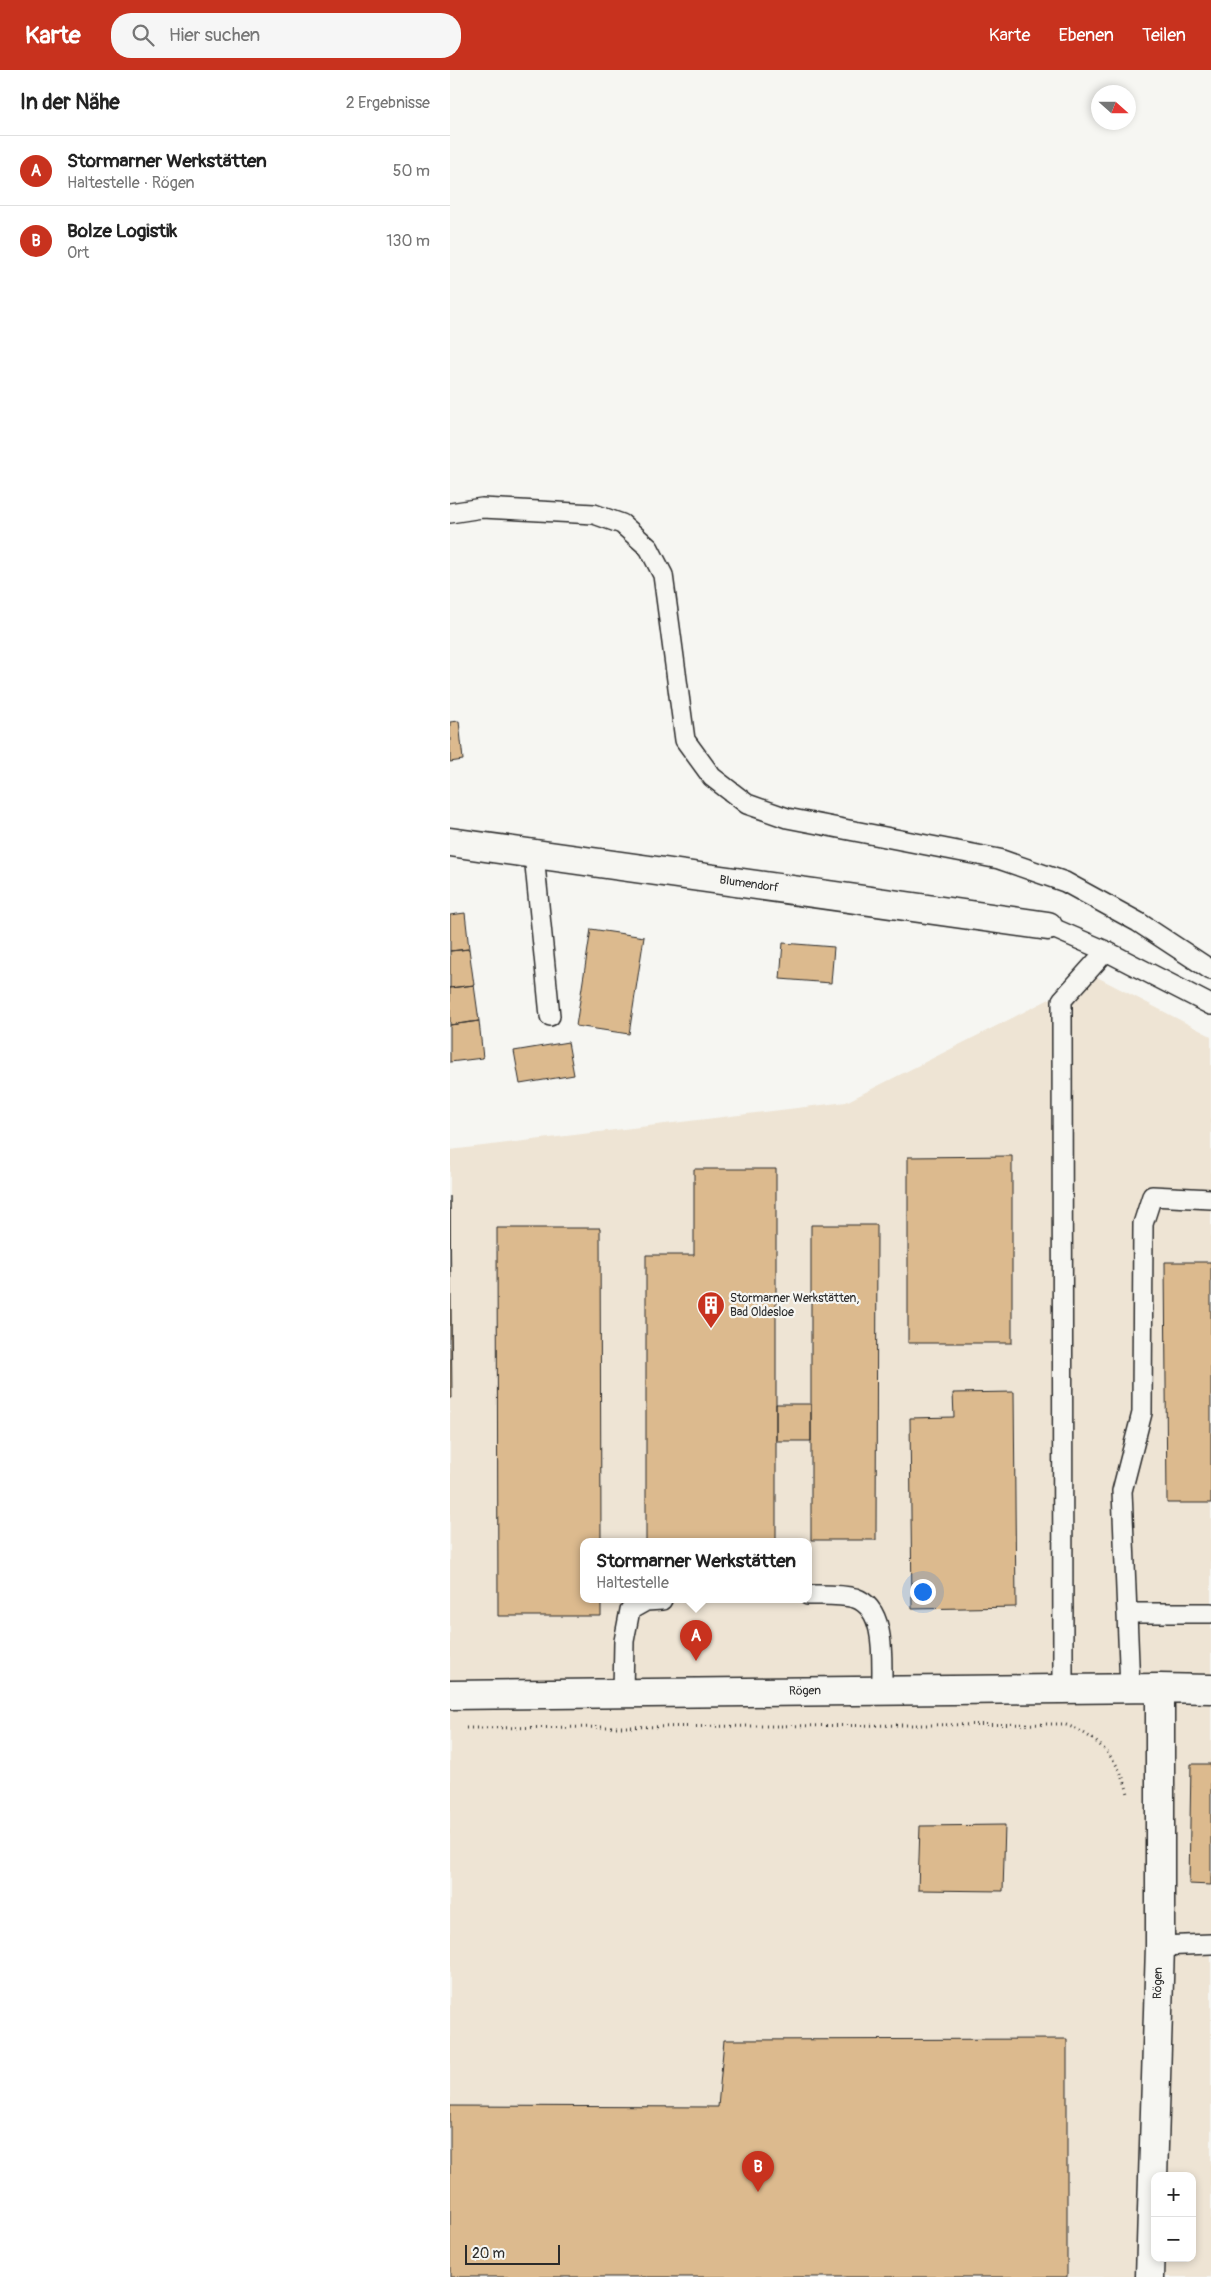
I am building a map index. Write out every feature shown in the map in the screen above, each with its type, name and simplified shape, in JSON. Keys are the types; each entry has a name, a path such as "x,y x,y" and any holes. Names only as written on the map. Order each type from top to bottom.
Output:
{"street":[{"name":"Blumendorf","path":"450,842 1048,926"},
{"name":"Rögen","path":"450,1695 1063,1688 1211,1689"},
{"name":"Rögen","path":"1150,2277 1160,1946 1160,1688"}],"lane":[{"path":"450,513 482,508 594,514 622,524 649,548 663,575 685,740 712,777 747,804 786,818 999,859 1065,882 1138,922 1211,970"},
{"path":"532,853 535,865 550,1016"},
{"path":"1048,926 1106,951 1211,1005"},
{"path":"1063,1688 1062,1000 1106,951"},
{"path":"1130,1688 1122,1491 1142,1413 1143,1224 1152,1196 1211,1199"},
{"path":"812,1595 857,1598 874,1613 880,1633 882,1690"},
{"path":"623,1693 624,1641 630,1610 642,1603"},
{"path":"1127,1613 1211,1613"},
{"path":"1160,1946 1211,1944"}],"path":[{"path":"460,1728 1063,1724 1078,1728 1105,1750 1125,1779 1130,1804 1160,1805"}],"shaded area":[{"path":"1095,976 1211,1036 1211,2277 450,2277 450,1150 846,1102"}],"building":[{"path":"459,721 463,760 450,762 450,722"},
{"path":"465,913 469,949 450,951 450,915"},
{"path":"591,929 644,937 629,1034 576,1026"},
{"path":"783,943 834,947 831,983 780,979"},
{"path":"469,949 474,985 450,988 450,951"},
{"path":"474,985 479,1021 450,1025 450,988"},
{"path":"479,1021 483,1058 450,1062 450,1025"},
{"path":"568,1042 574,1075 520,1084 514,1051"},
{"path":"1012,1156 1012,1343 908,1343 908,1157"},
{"name":"Stormarner Werkstätten, Bad Oldesloe","path":"694,1169 776,1169 776,1538 646,1538 646,1255 694,1255"},
{"path":"450,1196 452,1398 450,1398"},
{"path":"811,1225 877,1225 876,1540 812,1540"},
{"path":"497,1228 600,1228 601,1538 580,1538 580,1603 601,1603 601,1616 498,1616"},
{"path":"1165,1262 1211,1262 1211,1503 1167,1503"},
{"path":"1014,1392 1016,1607 912,1609 910,1418 954,1417 953,1393"},
{"path":"776,1404 811,1404 811,1441 776,1441"},
{"path":"1191,1764 1211,1764 1211,1885 1189,1884"},
{"path":"1005,1825 1003,1891 918,1890 920,1826"},
{"path":"1067,2039 1067,2277 450,2277 450,2106 718,2107 724,2040"}],"place":[{"name":"Stormarner Werkstätten, Bad Oldesloe","path":"711,1329"},
{"name":"Stormarner Werkstätten","path":"696,1661"},
{"name":"Bolze Logistik","path":"758,2192"}]}
